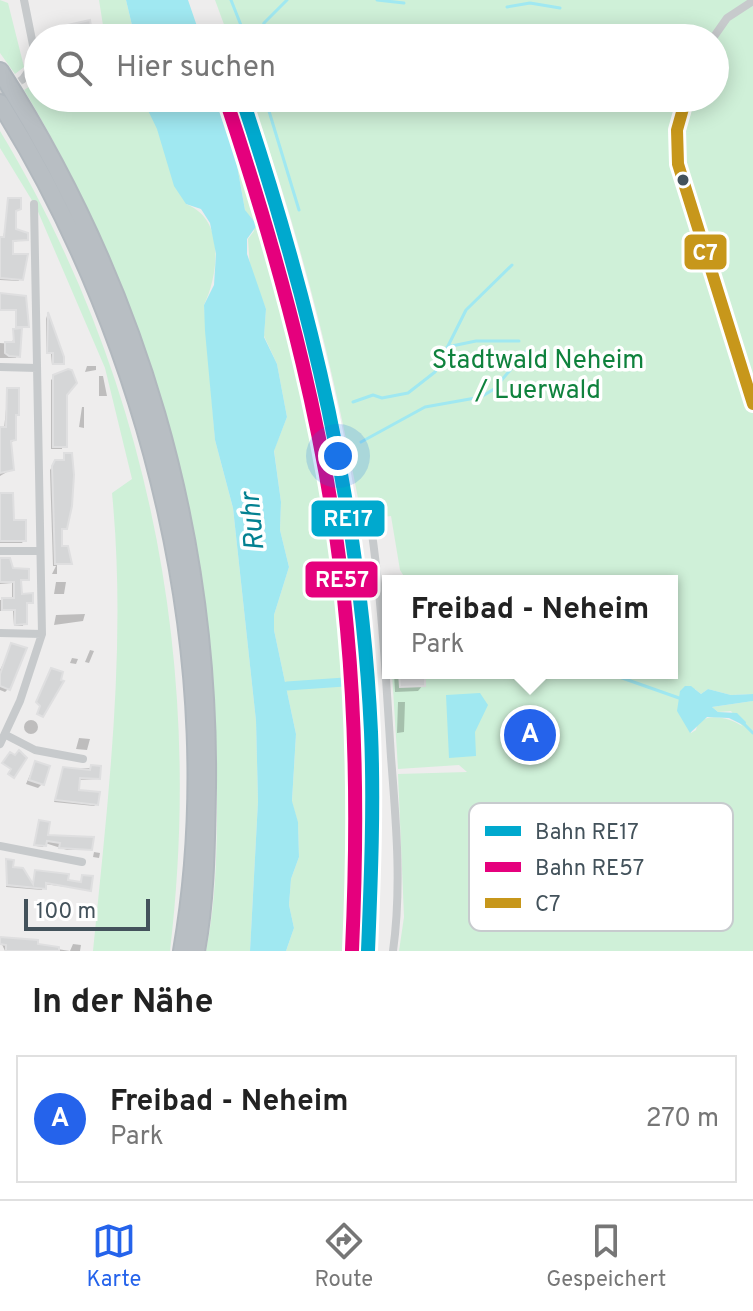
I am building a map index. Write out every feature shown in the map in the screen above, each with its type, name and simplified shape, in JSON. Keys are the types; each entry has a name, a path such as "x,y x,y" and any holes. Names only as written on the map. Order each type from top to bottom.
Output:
{"highway":[{"path":"0,71 24,108"},
{"path":"0,103 46,181 100,297 144,420 168,513 184,608 194,725 193,821 182,951"},
{"path":"27,112 97,247 141,360 175,475 198,605 208,722 202,924 196,951"}],"street":[{"path":"24,0 29,24"},
{"path":"723,24 753,1"},
{"path":"682,112 677,130 678,164 753,404"},
{"path":"0,744 42,634 34,204"},
{"path":"0,367 37,368"},
{"path":"370,520 382,620"},
{"path":"0,551 40,551"},
{"path":"0,633 42,634"},
{"path":"386,679 398,904 393,951"},
{"path":"6,735 35,750 83,759"},
{"path":"0,846 82,862"}],"green space":[{"path":"0,0 8,3 24,67 15,74 0,53"},
{"path":"99,0 126,0 132,24 103,24"},
{"name":"Stadtwald Neheim / Luerwald","path":"215,0 753,0 753,694 731,695 708,689 701,694 695,689 683,717 691,733 696,730 698,722 714,717 742,726 731,711 718,712 712,707 753,701 753,951 399,951 404,917 398,774 467,772 459,765 398,769 392,679 678,679 678,575 403,575 391,516 362,519 315,306 286,202 256,112 729,112 729,24 224,24"},
{"path":"36,112 154,112 186,204 199,211 213,234 215,263 204,305 215,440 233,508 256,721 258,801 250,951 206,951 216,857 214,708 206,615 190,523 169,432 141,343 108,256 69,171"},
{"path":"228,112 240,112 283,238 322,381 341,478 362,655 365,714 367,832 363,951 286,951 294,928 289,905 291,879 299,857 298,823 292,802 296,734 274,630 274,615 289,567 280,530 281,502 274,450 287,417 277,364 264,336 266,309 250,269 248,239 254,231 245,210"},
{"path":"0,131 52,226 95,323 129,424 154,526 171,631 179,737 179,844 170,951 93,951 110,780 117,665 112,493 132,479 105,368 36,207 0,148"}],"water":[{"path":"126,0 188,0 196,24 132,24"},
{"name":"Ruhr","path":"149,112 228,112 245,210 257,225 247,239 247,254 266,309 264,337 277,364 287,417 274,451 281,502 280,530 289,567 274,615 274,630 296,734 292,801 298,822 299,857 291,879 289,905 294,928 286,951 250,951 258,801 256,721 233,508 215,440 205,331 204,305 214,285 216,254 210,223 201,209 186,204 174,186"},
{"path":"685,686 691,686 701,694 708,689 731,695 753,694 753,701 712,707 718,712 737,713 746,722 745,726 729,718 707,717 690,733 677,711 680,691"},
{"path":"480,693 488,705 475,732 476,756 449,758 446,695"}],"building":[{"path":"8,198 21,198 21,209 16,211 16,229 28,233 28,240 13,241 13,254 28,254 23,280 0,278 0,237 4,237"},
{"path":"0,293 26,296 29,327 16,327 16,310 0,310"},
{"path":"48,312 64,364 53,364 53,353 47,353"},
{"path":"22,328 20,357 9,356 5,353 5,342 14,342 13,329"},
{"path":"72,370 77,383 67,395 67,447 53,447 53,375"},
{"path":"7,388 19,388 19,415 16,415 16,440 11,441 14,470 0,473 0,427 6,427"},
{"path":"64,453 72,453 74,475 72,506 67,529 62,529 62,546 68,546 72,564 55,564 52,466 55,460 64,460"},
{"path":"0,493 13,493 14,520 26,520 26,541 0,541"},
{"path":"0,558 10,558 13,568 29,569 29,580 21,580 22,594 33,593 33,603 27,603 27,624 15,625 15,610 2,610 2,598 14,598 14,582 0,582"},
{"path":"11,643 27,648 10,690 0,686 0,674"},
{"path":"51,668 63,672 61,680 64,681 43,717 37,714 40,706 36,702"},
{"path":"399,679 425,679 425,686 400,687"},
{"path":"19,750 27,758 14,778 8,774 11,769 2,763 10,752 15,755"},
{"path":"35,761 50,766 44,785 29,780"},
{"path":"91,765 101,766 100,779 80,778 79,790 100,792 98,805 55,800 63,767 90,770"},
{"path":"39,820 50,822 48,835 94,837 92,850 59,848 60,843 47,841 46,846 34,845"},
{"path":"6,859 14,860 13,867 23,868 33,884 35,870 69,874 68,880 81,882 82,875 93,876 91,891 46,883 46,889 7,885"},
{"path":"0,937 38,940 38,944 59,947 59,951 6,951 6,945 0,944"}],"waterway":[{"path":"231,0 240,24"},
{"path":"264,24 287,0"},
{"path":"377,0 404,3"},
{"path":"507,7 530,3 560,8"},
{"path":"269,112 299,210"},
{"path":"254,226 273,220"},
{"path":"353,402 373,395 382,398 408,393 435,372 466,310 512,265"},
{"path":"447,347 476,341 519,341"},
{"path":"361,442 425,407 481,397 494,389 529,348"},
{"path":"625,679 679,698"},
{"path":"287,686 359,681"},
{"path":"744,724 753,733"}],"tunnel":[{"path":"0,95 23,79"}],"rail line":[{"name":"RE57","path":"230,112 286,297 317,429 340,562 354,749 352,950"},
{"name":"RE17","path":"246,112 311,332 344,490 356,570 372,759 368,951"}],"transit line":[{"name":"C7","path":"682,112 677,130 678,164 753,404"}],"place":[{"name":"Freibad - Neheim","path":"530,735"}]}
